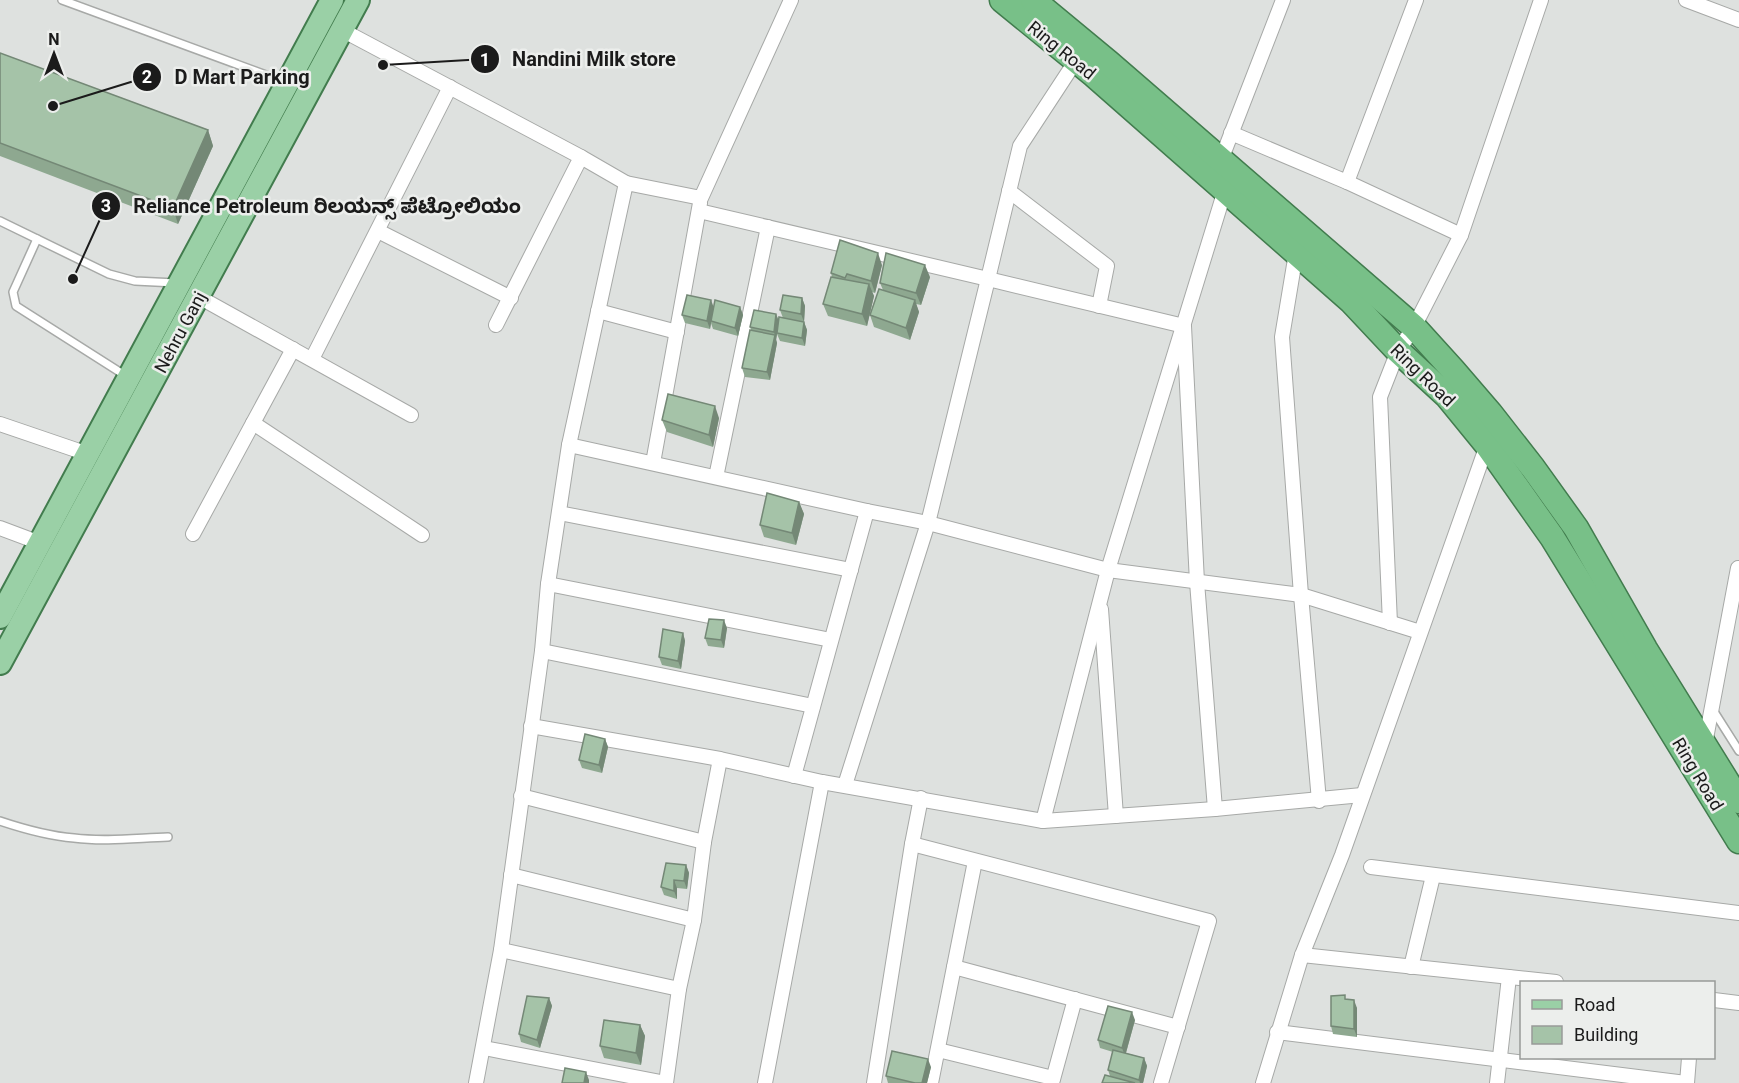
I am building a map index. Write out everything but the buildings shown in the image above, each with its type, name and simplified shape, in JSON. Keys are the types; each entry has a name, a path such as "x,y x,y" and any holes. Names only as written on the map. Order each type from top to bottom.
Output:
{"highway":[{"name":"Ring Road","path":"1002,0 1075,62 1094,75 1350,300 1398,351 1447,396 1487,445 1574,571 1739,841"},
{"name":"Ring Road","path":"1033,0 1110,63 1414,327 1453,370 1533,468 1570,520 1739,801"}],"main road":[{"name":"Nehru Ganj","path":"0,617 332,0"},
{"name":"Nehru Ganj","path":"0,663 358,0"}],"street":[{"path":"653,463 700,204 791,0"},
{"path":"1221,160 1284,0"},
{"path":"1347,182 1416,0"},
{"path":"1390,623 1380,397 1398,351 1414,327 1461,235 1540,0"},
{"path":"1686,0 1739,20"},
{"path":"342,30 626,183 700,204 768,227 1184,326"},
{"path":"845,785 928,523 1020,146 1075,62"},
{"path":"312,360 450,87"},
{"path":"1231,133 1347,182 1461,235"},
{"path":"496,326 581,157"},
{"path":"476,1083 501,950 542,651 548,584 569,445 626,183"},
{"path":"1043,821 1108,570 1225,190"},
{"path":"1009,191 1107,266 1099,306"},
{"path":"716,477 768,227"},
{"path":"378,231 511,298"},
{"path":"1296,253 1282,337 1319,801"},
{"path":"199,297 411,415"},
{"path":"598,311 677,332"},
{"path":"1184,326 1197,582 1215,809"},
{"path":"193,534 293,349"},
{"path":"253,423 422,535"},
{"path":"0,424 88,453"},
{"path":"569,445 928,523 1108,570 1301,596 1420,632"},
{"path":"1263,1083 1302,955 1341,855 1487,445"},
{"path":"794,776 867,511"},
{"path":"559,513 851,570"},
{"path":"0,528 40,543"},
{"path":"1705,747 1735,611 1738,568"},
{"path":"548,584 831,640"},
{"path":"1100,598 1116,816"},
{"path":"542,651 813,706"},
{"path":"531,726 720,759 822,782 1043,821 1319,801 1362,795"},
{"path":"484,1048 666,1083 679,989 694,921 704,842 720,759"},
{"path":"765,1083 822,782"},
{"path":"521,796 704,842"},
{"path":"874,1083 921,798"},
{"path":"912,844 1209,921 1161,1083"},
{"path":"931,1083 975,861"},
{"path":"1371,867 1739,913"},
{"path":"511,875 694,921"},
{"path":"1412,967 1434,876"},
{"path":"501,950 679,989"},
{"path":"1302,955 1547,981"},
{"path":"954,967 1178,1027"},
{"path":"1497,1083 1509,977"},
{"path":"938,1050 1052,1081 1075,999"},
{"path":"1715,1000 1739,1003"},
{"path":"1277,1032 1686,1083 1689,1059"}],"lane":[{"path":"62,0 287,83"},
{"path":"0,221 122,278 179,284"},
{"path":"37,239 13,292 16,306 128,378"},
{"path":"1712,708 1739,751"},
{"path":"0,821 34,831 74,838 108,840 168,837"}],"place":[{"name":"Nandini Milk store","path":"383,65"},
{"name":"D Mart Parking","path":"53,106"},
{"name":"Reliance Petroleum ರಿಲಯನ್ಸ್ ಪೆಟ್ರೋಲಿಯಂ","path":"73,279"}]}
